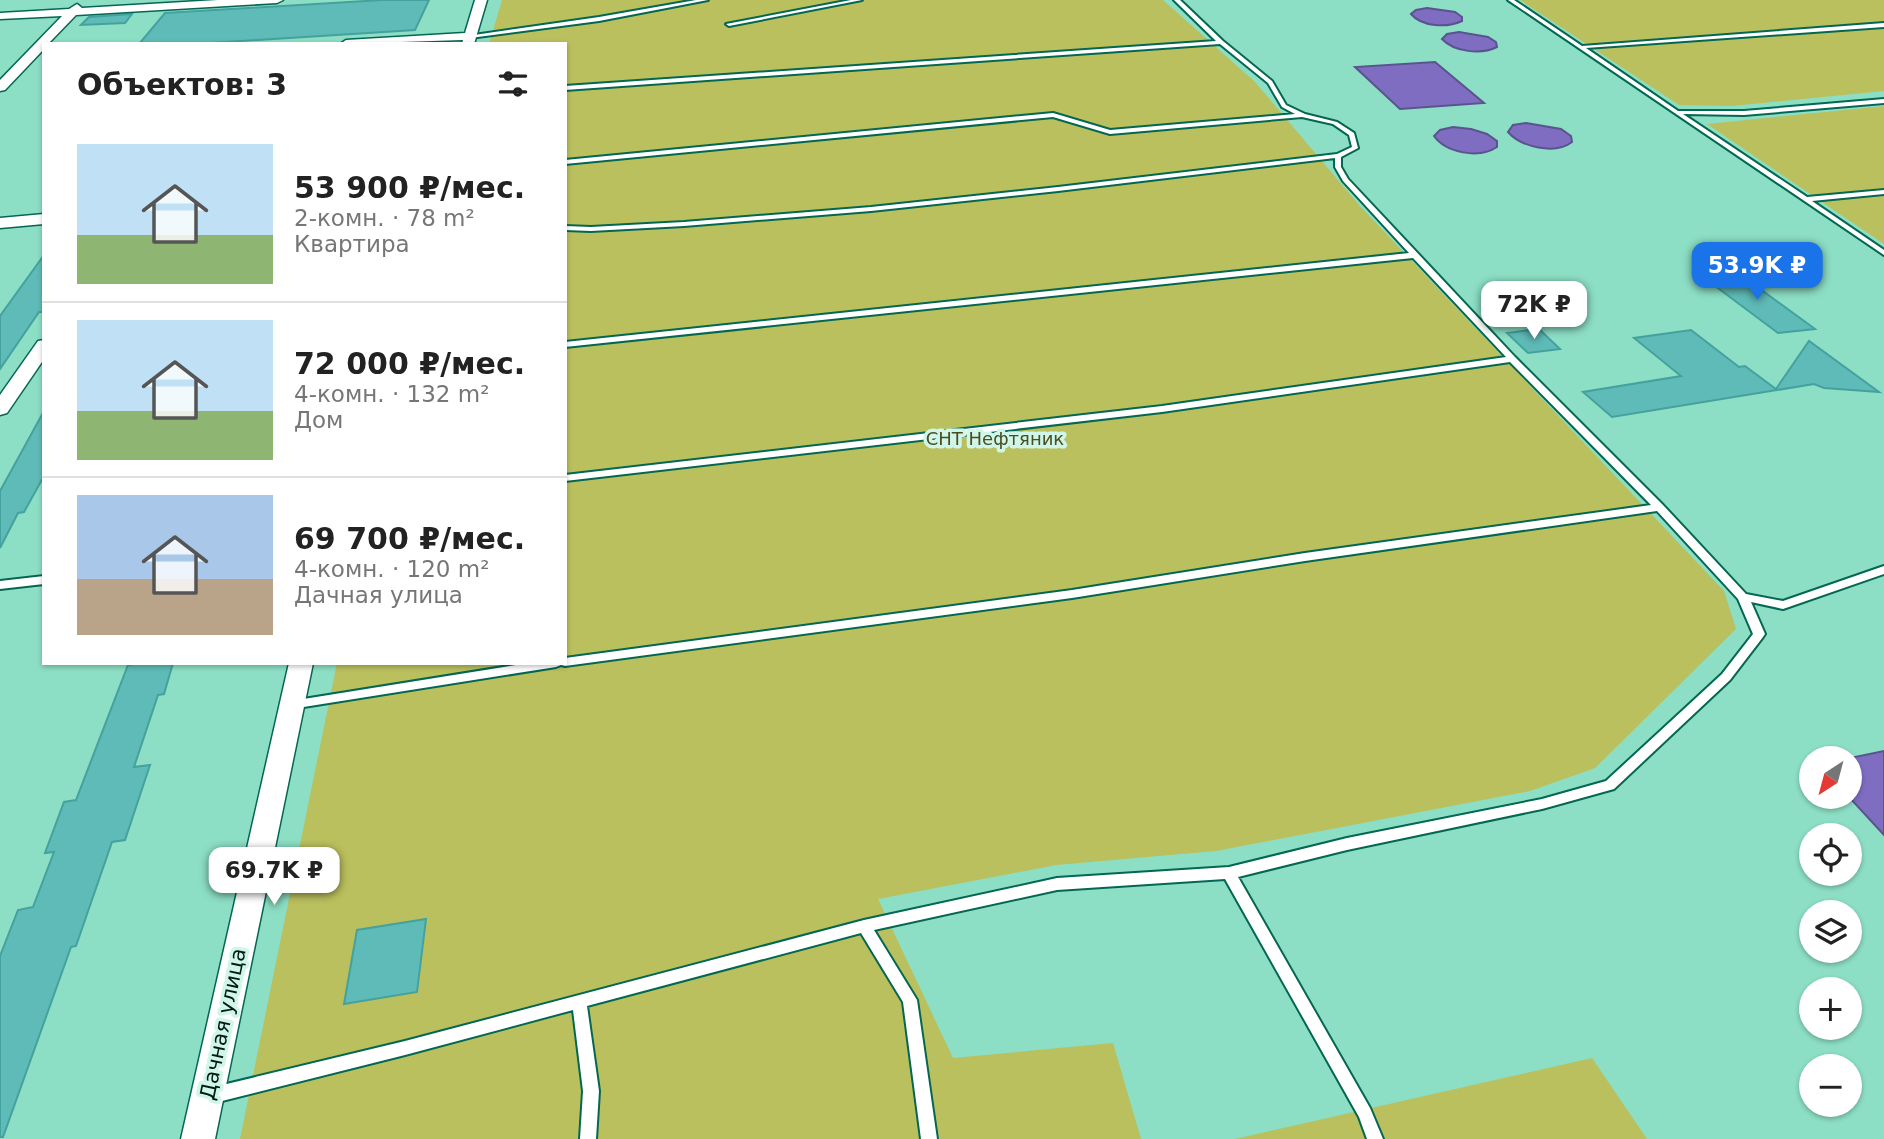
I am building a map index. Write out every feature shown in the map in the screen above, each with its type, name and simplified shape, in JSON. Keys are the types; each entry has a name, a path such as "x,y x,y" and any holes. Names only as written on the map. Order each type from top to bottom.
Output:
{"street":[{"path":"44,42 84,0"},
{"path":"0,16 277,0"},
{"path":"408,42 469,40 481,0"},
{"path":"0,87 42,44"},
{"path":"0,65 42,62"},
{"path":"0,223 42,219"},
{"path":"0,409 42,348"},
{"name":"Дачная улица","path":"198,1139 301,665"}],"lane":[{"path":"469,40 705,0"},
{"path":"729,24 859,0"},
{"path":"567,228 662,226 756,219 1085,186 1338,156 1355,148 1352,134 1335,123 1303,115 1284,106 1270,82 1221,42 1177,0"},
{"path":"1511,0 1680,112 1707,135 1808,199 1884,253"},
{"path":"1583,47 1884,25"},
{"path":"567,88 1221,42"},
{"path":"1680,112 1744,113 1884,101"},
{"path":"567,162 1053,114 1110,132 1303,115"},
{"path":"208,1096 864,926 1057,884 1229,873 1347,844 1542,804 1610,785 1726,677 1759,634 1744,597 1659,507 1511,359 1345,180 1338,167 1338,156"},
{"path":"1808,199 1884,192"},
{"path":"567,345 1416,255"},
{"path":"567,478 1161,409 1511,359"},
{"path":"567,662 1072,594 1305,557 1659,507"},
{"path":"1744,597 1783,606 1884,569"},
{"path":"0,585 42,580"},
{"path":"291,705 543,665"},
{"path":"1229,873 1365,1113 1375,1139"},
{"path":"864,926 910,1000 929,1139"},
{"path":"579,1002 591,1091 588,1139"}],"green space":[{"name":"СНТ Нефтяник","path":"502,0 1163,0 1255,82 1360,206 1724,591 1736,629 1595,768 1530,791 1216,851 1056,865 878,899 953,1058 1113,1043 1141,1139 240,1139 337,665 567,665 567,42 490,42"},
{"path":"1520,0 1884,0 1884,91 1732,106 1679,105"},
{"path":"1884,106 1884,244 1707,124"},
{"path":"1592,1058 1647,1139 1235,1139"}],"shaded area":[{"path":"1427,8 1455,12 1462,17 1462,21 1435,25 1422,22 1411,14"},
{"path":"1459,32 1488,37 1496,42 1497,47 1468,51 1453,47 1442,39 1447,34"},
{"path":"1435,62 1484,103 1400,109 1355,67"},
{"path":"1526,123 1561,129 1571,136 1572,142 1557,148 1538,148 1521,142 1508,132 1513,125"},
{"path":"1453,127 1487,134 1497,141 1497,147 1490,151 1472,153 1446,147 1434,136 1440,130"},
{"path":"1884,751 1884,835 1860,809 1862,756"}],"building":[{"path":"382,0 429,0 415,30 226,42 141,42 165,13"},
{"path":"132,14 125,23 81,25 89,17"},
{"path":"42,258 42,312 39,312 0,369 0,316"},
{"path":"1734,270 1815,329 1778,333 1699,274"},
{"path":"1539,329 1560,349 1528,353 1507,333"},
{"path":"1691,330 1739,367 1745,366 1776,389 1809,341 1879,392 1824,388 1814,384 1612,417 1583,392 1681,376 1634,338"},
{"path":"42,415 42,480 24,512 18,513 0,548 0,491"},
{"path":"128,665 172,665 164,694 158,695 134,767 150,765 125,840 112,842 76,946 71,947 3,1137 0,1137 0,956 18,910 33,907 54,852 45,853 64,802 76,800"},
{"path":"426,919 417,992 344,1004 357,930"}]}
